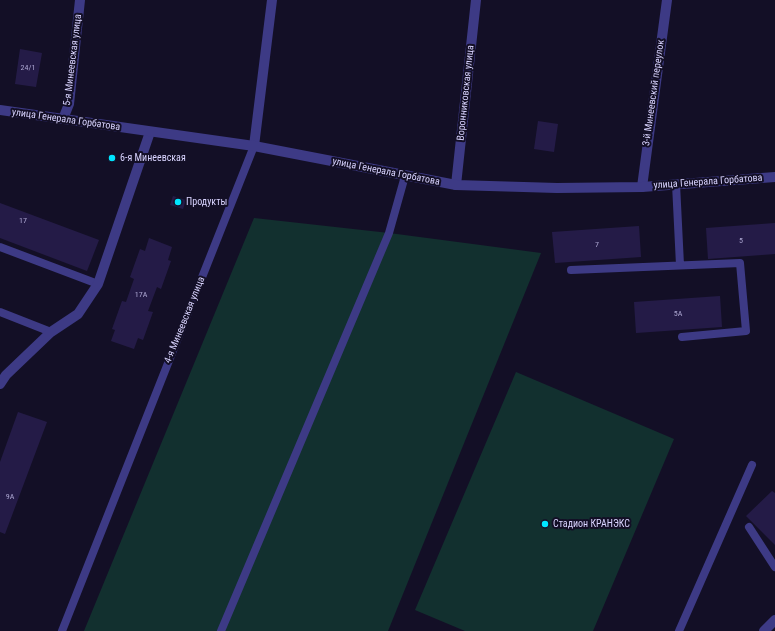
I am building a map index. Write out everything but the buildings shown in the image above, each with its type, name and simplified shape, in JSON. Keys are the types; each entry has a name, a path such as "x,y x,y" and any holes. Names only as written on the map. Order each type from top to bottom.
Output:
{"street":[{"name":"5-я Минеевская улица","path":"63,119 68,104 80,0"},
{"name":"4-я Минеевская улица","path":"254,146 272,0"},
{"name":"Воронниковская улица","path":"456,185 476,0"},
{"name":"3-й Минеевский переулок","path":"642,186 667,0"},
{"name":"улица Генерала Горбатова","path":"0,110 254,146 456,185 557,188 642,186 775,177"},
{"path":"0,384 6,376 51,332 78,314 98,284 150,132"},
{"path":"764,631 775,620"}],"lane":[{"name":"4-я Минеевская улица","path":"62,631 254,146"},
{"path":"221,631 389,233 405,176"},
{"path":"676,184 680,265"},
{"path":"0,247 98,284"},
{"path":"571,270 740,263 746,331 682,337"},
{"path":"0,312 51,332"},
{"path":"679,631 752,465"},
{"path":"749,527 775,567"}],"green space":[{"path":"254,218 389,233 541,253 388,631 84,631"},
{"name":"Стадион КРАНЭКС","path":"516,372 674,439 593,631 465,631 415,610"}],"place":[{"name":"6-я Минеевская","path":"112,158"},
{"name":"Продукты","path":"178,202"},
{"name":"Стадион КРАНЭКС","path":"545,524"}]}
